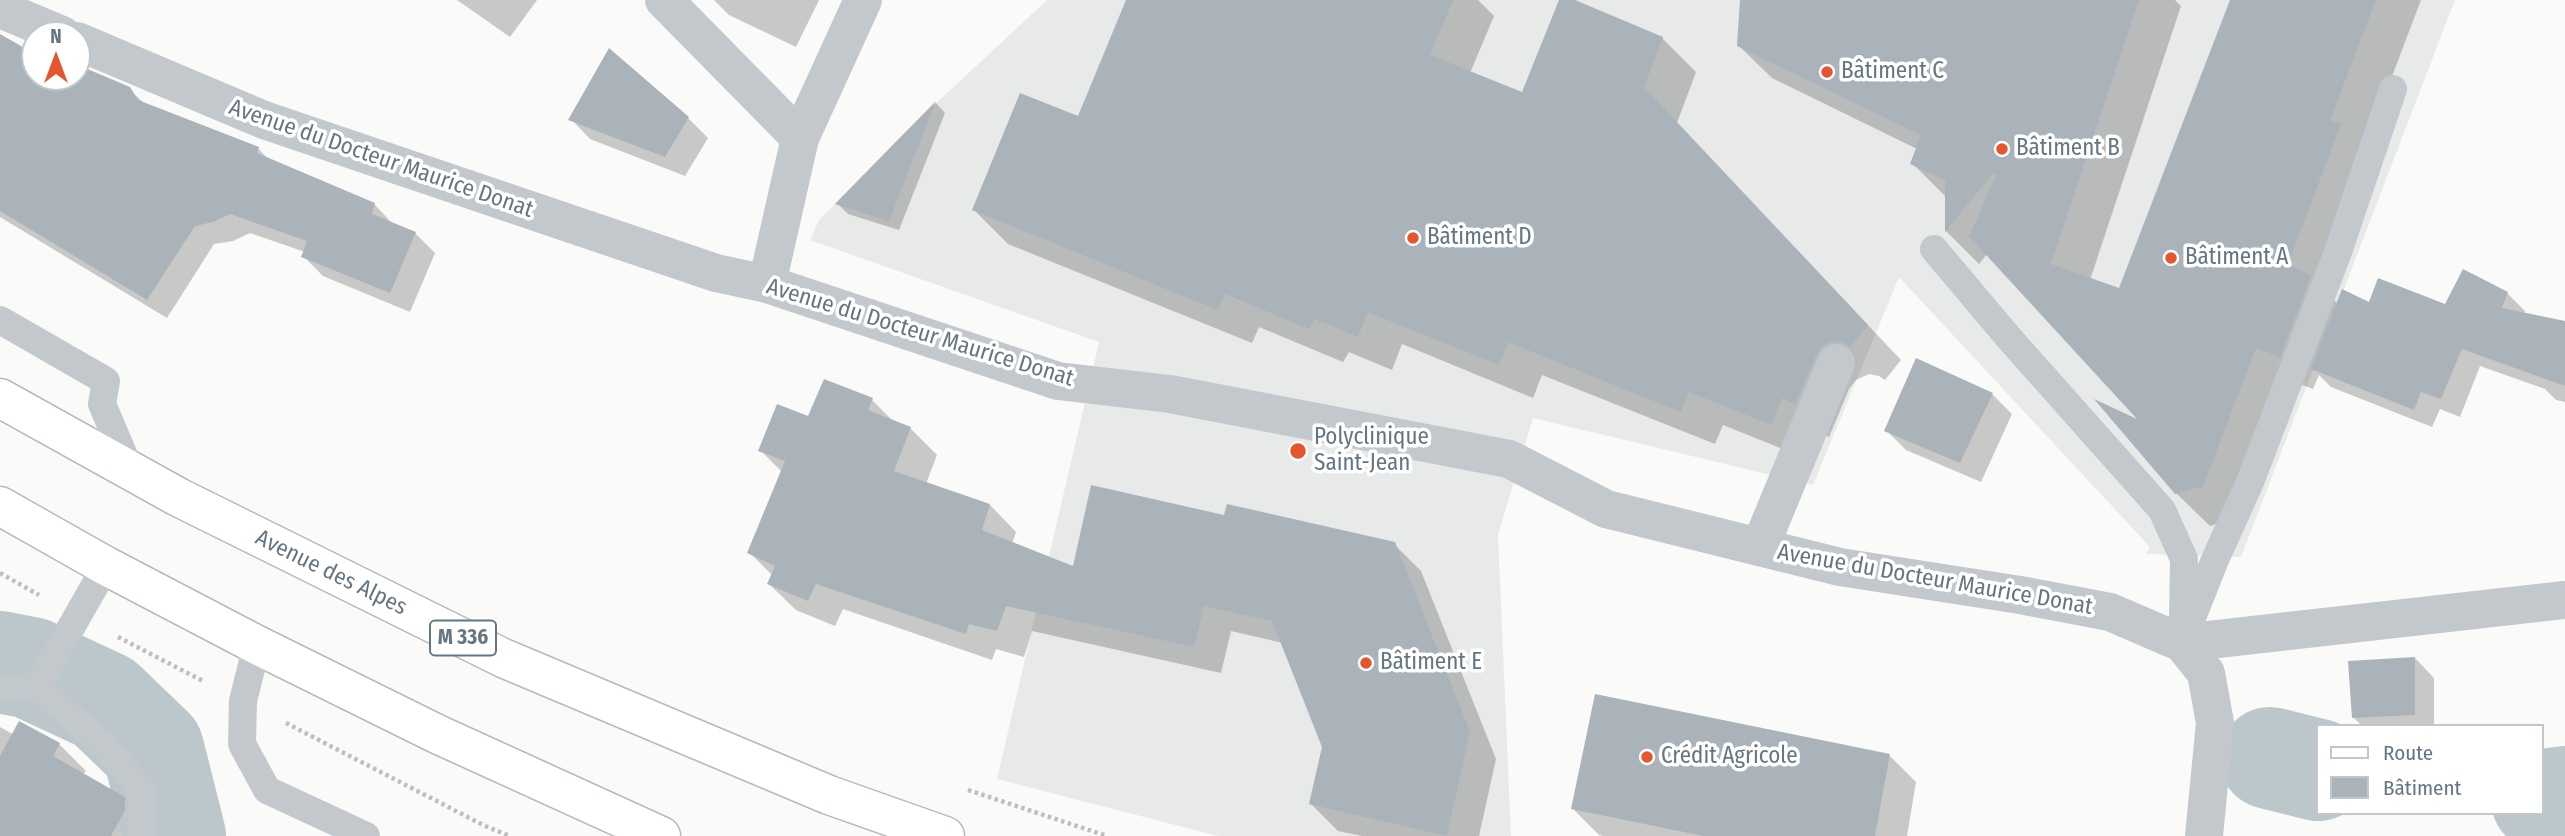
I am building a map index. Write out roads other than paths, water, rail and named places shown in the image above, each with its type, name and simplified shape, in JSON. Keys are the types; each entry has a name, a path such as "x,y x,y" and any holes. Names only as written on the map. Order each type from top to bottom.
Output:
{"main road":[{"name":"Avenue des Alpes","path":"0,397 190,503 503,658 829,795 944,836"},
{"path":"0,506 106,566 257,645 437,734 611,826 661,836"}],"street":[{"path":"664,0 800,138"},
{"path":"767,284 800,138 863,0"},
{"path":"0,9 29,21"},
{"name":"Avenue du Docteur Maurice Donat","path":"91,47 264,120 716,273 767,284 1058,382 1170,394 1509,459 1606,509 1840,567 2110,612 2182,643 2565,600"},
{"path":"1760,547 1836,363"},
{"path":"2182,643 2206,673 2215,723 2204,836"}],"lane":[{"path":"2182,643 2280,405 2338,252 2393,89"},
{"path":"1934,249 2162,510 2185,559 2182,643"},
{"path":"0,320 106,382 102,404 130,470"},
{"path":"37,687 106,566"},
{"path":"257,645 243,701 242,744 267,790 366,836"},
{"path":"0,688 37,687 104,745 142,791 142,836"}],"waterway":[{"path":"0,662 31,668 104,702 153,749 175,836"},
{"path":"2270,758 2316,770"},
{"path":"2544,800 2565,797"}],"place":[{"name":"Bâtiment C","path":"1827,72"},
{"name":"Bâtiment B","path":"2002,149"},
{"name":"Bâtiment D","path":"1413,238"},
{"name":"Bâtiment A","path":"2171,258"},
{"name":"Polyclinique Saint-Jean","path":"1298,451"},
{"name":"Bâtiment E","path":"1366,663"},
{"name":"Crédit Agricole","path":"1647,757"}]}
